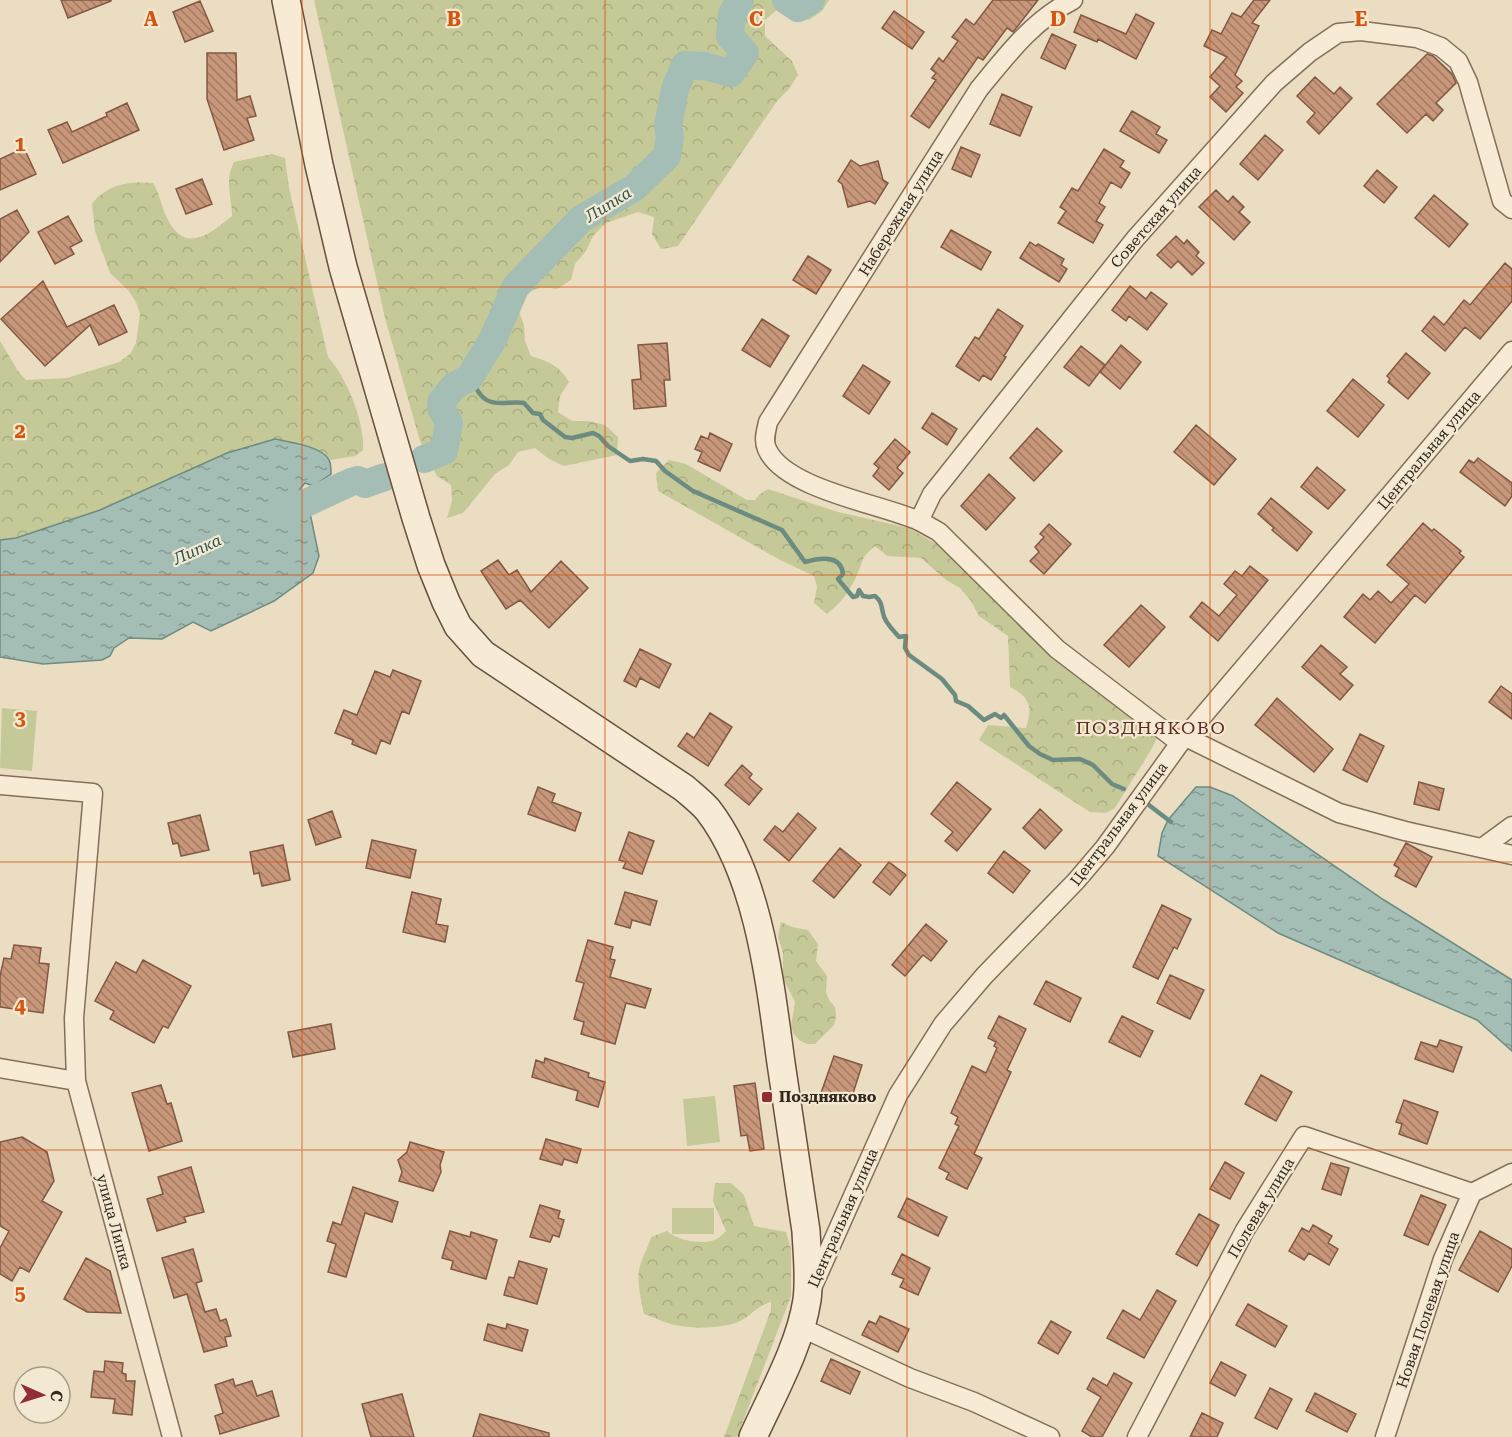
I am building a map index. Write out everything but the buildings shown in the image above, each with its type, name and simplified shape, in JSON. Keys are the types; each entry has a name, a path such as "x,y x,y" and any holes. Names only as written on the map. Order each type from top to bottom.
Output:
{"street":[{"path":"286,0 319,165 343,267 431,565 458,626 483,654 684,788 706,808 721,830 742,874 758,924 775,1015 806,1231 807,1300"},
{"name":"Набережная улица","path":"919,521 815,486 793,475 776,463 767,450 764,438 768,422 979,89 1017,42 1055,9 1073,0"},
{"name":"Советская улица","path":"919,521 932,494 1135,238 1274,83 1310,52 1338,33 1361,31 1417,38 1441,47 1458,61 1468,82 1502,201 1512,209"},
{"name":"Центральная улица","path":"753,1437 800,1327 807,1300 890,1113 921,1056 943,1024 984,976 1076,881 1105,847 1183,740 1512,351"},
{"path":"919,521 939,532 1057,649 1183,740 1339,813 1512,855"},
{"name":"улица Липка","path":"0,784 93,793 74,1018 76,1081 172,1437"},
{"path":"1482,848 1512,826"},
{"path":"0,1068 76,1081"},
{"name":"Полевая улица","path":"1137,1437 1245,1230 1304,1136 1472,1193"},
{"path":"1472,1193 1512,1173"},
{"name":"Новая Полевая улица","path":"1385,1437 1443,1259 1472,1193"},
{"path":"800,1327 910,1378 974,1402 1050,1437"}],"green space":[{"path":"314,0 829,0 822,11 809,20 793,17 778,9 765,20 765,36 792,61 798,75 777,101 678,246 661,249 652,234 654,217 638,212 606,223 593,236 586,251 575,264 571,280 557,289 533,290 518,309 531,356 553,365 569,382 560,396 558,412 572,421 588,421 605,425 618,437 617,455 564,466 549,459 535,448 518,452 509,465 495,474 463,513 447,518 452,501 451,485 437,476 420,441 385,318"},
{"path":"272,154 285,158 289,188 328,357 342,376 358,414 363,450 355,456 330,460 323,453 227,453 100,510 16,538 0,540 0,341 26,380 67,378 119,362 130,354 136,343 140,314 128,290 110,273 95,231 92,204 104,192 119,185 153,183 174,229 182,236 198,238 232,216 229,176 234,162"},
{"path":"669,460 686,464 747,500 755,500 768,489 838,512 909,528 938,545 1054,657 1157,738 1115,808 1106,813 1090,812 979,740 988,725 1026,728 1029,708 1026,699 1010,687 1008,636 979,616 971,601 960,588 946,580 921,558 887,556 875,546 864,557 848,591 837,606 827,614 814,603 817,587 814,576 780,560 658,491 656,473"},
{"path":"2,708 37,711 32,771 0,768"},
{"path":"781,922 808,930 818,944 816,961 827,976 826,992 835,1007 836,1016 834,1025 815,1044 807,1044 799,1040 791,1026 795,1002 783,978 783,953 778,937"},
{"path":"715,1096 720,1142 687,1146 683,1099"},
{"path":"715,1183 731,1183 744,1195 754,1226 786,1232 791,1249 791,1296 737,1437 724,1437 771,1310 771,1302 759,1307 744,1319 729,1325 682,1326 644,1314 639,1286 640,1266 651,1237 667,1231 683,1239 703,1242 716,1239 726,1231 713,1201"},
{"path":"672,1208 714,1208 714,1234 672,1234"}],"water":[{"path":"275,439 320,451 330,463 331,474 313,486 305,483 300,489 299,498 311,496 315,500 314,508 310,513 319,556 313,573 274,601 211,631 193,622 162,639 129,638 114,648 110,656 102,660 43,664 0,657 0,540 16,538 100,510 227,453"},
{"path":"1196,787 1210,787 1233,796 1384,900 1512,980 1512,1051 1477,1020 1278,933 1158,856 1162,833 1168,820"}],"waterway":[{"name":"Липка","path":"424,459 444,451 449,423 441,408 441,402 454,386 469,378 492,341 516,286 581,219 634,188 667,156 670,137 668,126 675,89 685,65 704,66 731,73 745,53 730,36 732,14 740,0"},
{"name":"Липка","path":"786,0 798,8 811,0"},
{"path":"469,378 484,399 495,403 524,403 533,413 540,414 543,420 565,437 572,438 593,433 630,461 643,459 656,461 665,471 693,491 782,530 805,562 817,559 834,560 843,574 838,579 853,597 857,596 859,590 863,596 877,598 889,626 899,637 906,636 905,648 909,655 942,679 955,695 956,701 968,706 984,720 995,714 1001,718 1004,715 1029,746 1040,754 1053,760 1080,759 1093,765 1112,784 1124,789"},
{"name":"Липка","path":"280,515 351,482 358,480 365,484 385,477"},
{"path":"1145,802 1171,822"}],"place":[{"name":"Поздняково","path":"767,1097"}],"district":[{"name":"ПОЗДНЯКОВО","path":"1151,728"}]}
